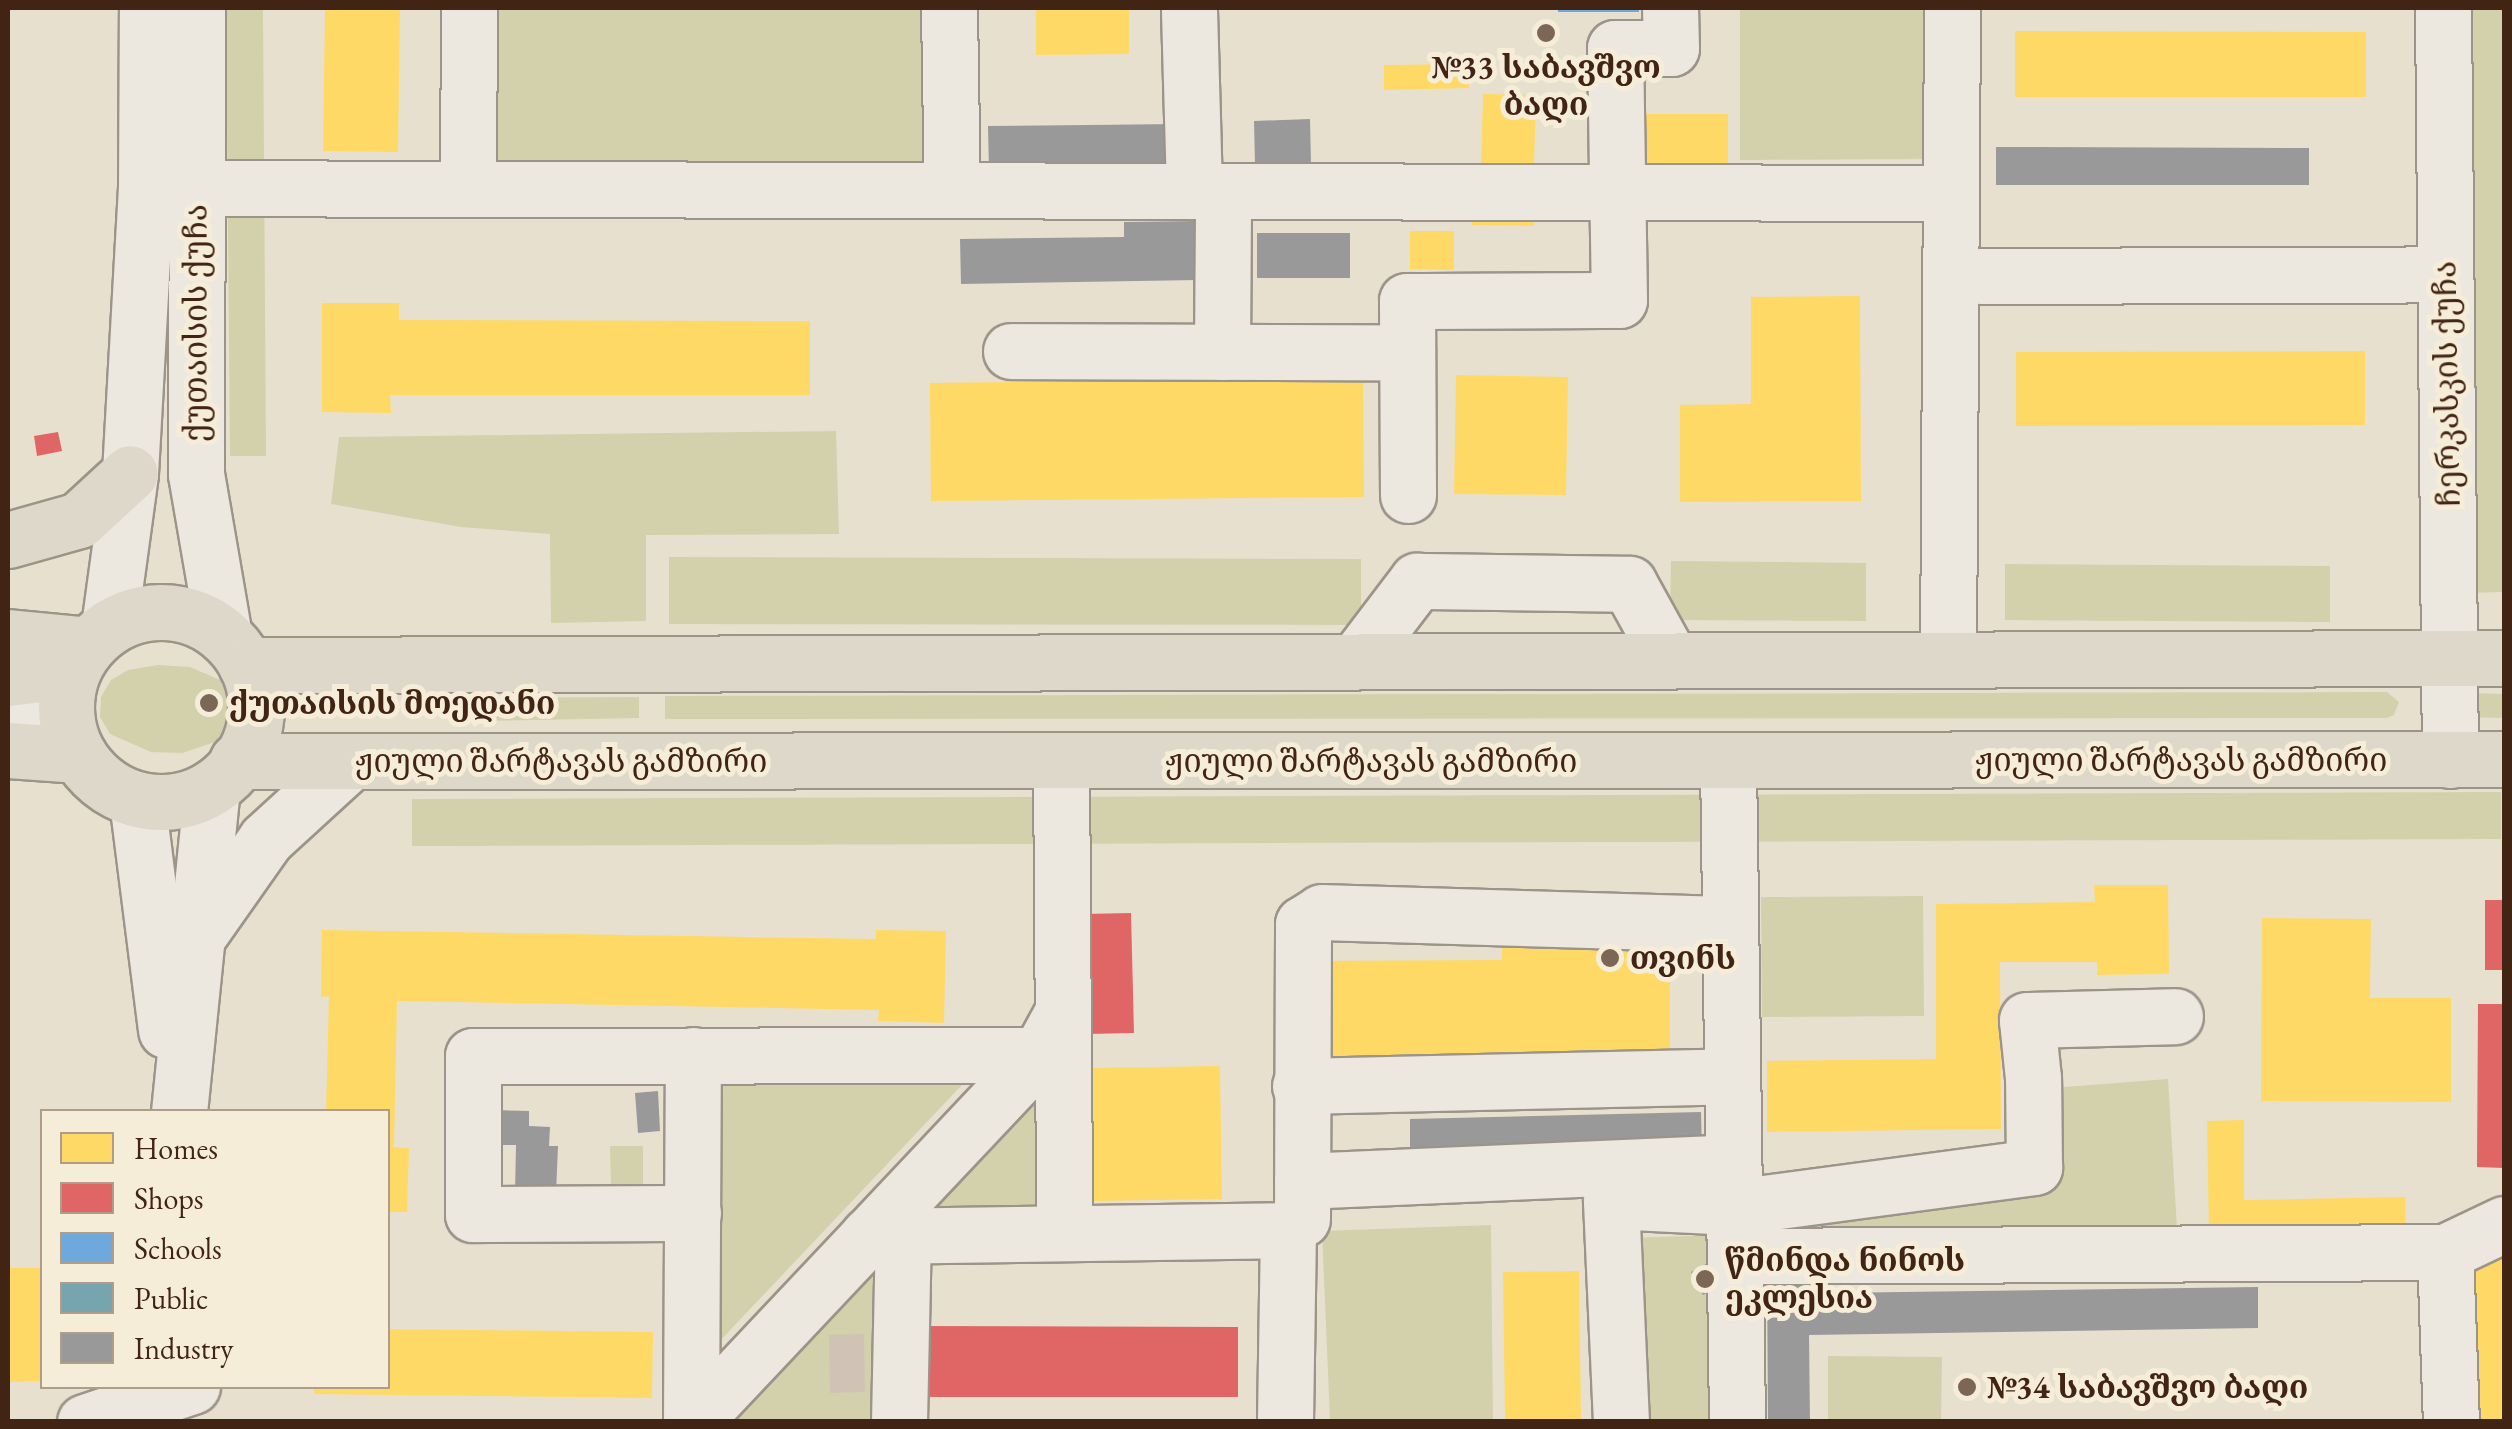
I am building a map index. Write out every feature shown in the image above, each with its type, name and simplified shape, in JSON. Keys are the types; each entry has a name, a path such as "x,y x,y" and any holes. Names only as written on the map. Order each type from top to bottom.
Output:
{"main road":[{"path":"8,540 78,520 130,473"},
{"path":"8,678 85,658 148,612 188,616 235,650 255,688 256,715 250,741 224,775 176,802 137,800 104,783 78,755 67,724 85,658"},
{"path":"8,637 85,658"},
{"path":"235,650 1356,661 2504,658"},
{"path":"8,750 78,755"},
{"name":"ჟიული შარტავას გამზირი","path":"224,775 350,762 2504,760"}],"street":[{"name":"ქუთაისის ქუჩა","path":"147,8 172,188 196,474 235,650"},
{"name":"ქუთაისის ქუჩა","path":"85,658 130,473 196,8"},
{"path":"468,188 469,8"},
{"path":"949,8 952,190"},
{"path":"1408,495 1407,301 1619,300 1615,48 1670,48 1670,8"},
{"path":"1948,659 1952,8"},
{"name":"ჩერკასკის ქუჩა","path":"2443,8 2450,760"},
{"path":"1189,10 1222,352"},
{"path":"172,188 1950,194"},
{"path":"1980,276 2446,274"},
{"path":"1011,351 1389,352"},
{"path":"1356,661 1417,581 1629,584 1670,660"},
{"path":"8,737 85,658"},
{"path":"1728,760 1737,1422"},
{"path":"1061,761 1051,1034 1064,1230"},
{"path":"199,936 266,839 350,762"},
{"path":"177,1109 224,775"},
{"path":"137,800 177,1109"},
{"path":"1730,924 1322,912 1303,924 1302,1200 1734,1209 2034,1167 2033,1078 2026,1020 2174,1016"},
{"path":"693,1214 473,1214 472,1056 693,1055 1051,1034"},
{"path":"692,1422 886,1235 1051,1034"},
{"path":"692,1422 693,1055"},
{"path":"1300,1086 1732,1076"},
{"path":"1621,1422 1612,1201 2445,1252 2504,1224"},
{"path":"886,1235 1288,1230 1285,1422"},
{"path":"886,1235 899,1422"},
{"path":"2445,1252 2452,1422"},
{"path":"85,1422 185,1389"},
{"path":"195,1389 204,1422"}],"shaded area":[{"path":"226,8 263,8 266,456 230,456"},
{"path":"480,8 927,8 925,172 478,169"},
{"path":"1740,8 1938,8 1938,159 1740,160"},
{"path":"2468,8 2504,8 2504,617 2502,592 2468,593"},
{"path":"836,431 839,534 646,535 646,621 551,623 550,534 461,527 331,504 339,437"},
{"path":"669,557 1361,559 1361,625 669,624"},
{"path":"1671,561 1866,563 1866,621 1670,620"},
{"path":"2005,564 2330,566 2330,622 2005,620"},
{"path":"158,665 190,667 227,683 237,700 237,721 227,738 182,753 151,752 110,734 100,717 101,697 111,680 128,670"},
{"path":"2387,692 2399,702 2394,715 2387,718 665,719 665,696"},
{"path":"2468,693 2504,694 2504,718 2466,717"},
{"path":"639,697 639,718 477,721 465,712 465,705 477,698"},
{"path":"2501,792 2501,839 412,846 412,799"},
{"path":"1923,896 1924,1016 1762,1017 1761,897"},
{"path":"977,1069 701,1361 703,1070"},
{"path":"1040,1071 1043,1222 894,1225"},
{"path":"2168,1079 2177,1228 1783,1245 1779,1204 2049,1179 2052,1088"},
{"path":"610,1146 643,1146 643,1185 611,1185"},
{"path":"1491,1225 1493,1421 1330,1421 1322,1231"},
{"path":"1721,1235 1727,1421 1629,1421 1624,1238"},
{"path":"875,1264 873,1421 709,1422"},
{"path":"1828,1356 1942,1357 1941,1420 1828,1419"}],"building: Homes":[{"path":"325,8 400,8 398,152 323,151"},
{"path":"1036,8 1129,8 1129,54 1036,55"},
{"path":"2015,31 2366,32 2366,97 2015,97"},
{"path":"1468,64 1469,88 1384,90 1384,65"},
{"path":"1483,94 1536,95 1534,168 1481,166"},
{"path":"1640,114 1728,114 1728,163 1640,164"},
{"path":"1473,207 1534,208 1534,226 1472,225"},
{"path":"1410,231 1454,231 1454,270 1410,269"},
{"path":"1860,296 1861,501 1680,502 1680,405 1751,404 1751,297"},
{"path":"322,303 399,303 399,320 810,321 810,395 390,395 391,413 322,412"},
{"path":"2365,351 2365,425 2016,426 2016,352"},
{"path":"1456,375 1568,377 1566,495 1454,494"},
{"path":"1363,378 1364,497 931,501 930,383"},
{"path":"2094,885 2168,885 2169,974 2097,975 2097,962 2000,962 2001,1129 1767,1132 1767,1061 1936,1059 1936,904 2095,902"},
{"path":"2262,918 2371,919 2370,998 2451,998 2451,1102 2261,1101"},
{"path":"322,930 876,939 876,930 946,931 944,1023 878,1021 879,1010 397,1001 394,1147 409,1148 407,1212 390,1212 390,1109 326,1109 329,996 321,997"},
{"path":"1670,933 1670,1055 1305,1081 1304,961 1502,960 1502,935"},
{"path":"1220,1066 1222,1199 1093,1201 1091,1068"},
{"path":"2244,1120 2244,1200 2405,1197 2406,1235 2209,1238 2207,1121"},
{"path":"2469,1250 2504,1250 2504,1422 2470,1422"},
{"path":"8,1268 40,1268 40,1381 8,1382"},
{"path":"1579,1271 1581,1422 1505,1422 1503,1272"},
{"path":"390,1329 653,1332 652,1398 314,1394 314,1389 390,1389"}],"building: Shops":[{"path":"58,432 62,451 37,456 34,436"},
{"path":"2485,900 2504,900 2504,970 2485,970"},
{"path":"1131,913 1134,1033 1087,1034 1084,914"},
{"path":"2478,1004 2504,1004 2504,1168 2477,1167"},
{"path":"912,1326 1238,1327 1238,1397 911,1397"}],"building: Schools":[{"path":"1558,8 1639,8 1639,12 1558,12"}],"building: Public":[{"name":"წმინდა ნინოს ეკლესია","path":"1706,1264 1719,1286 1703,1295 1691,1272"}],"building: Industry":[{"path":"1310,119 1311,164 1255,165 1254,121"},
{"path":"1180,124 1180,168 989,171 988,126"},
{"path":"1996,147 2309,148 2309,185 1996,185"},
{"path":"1197,221 1198,280 961,284 960,239 1124,237 1124,222"},
{"path":"1257,233 1350,233 1350,278 1257,278"},
{"path":"658,1091 660,1131 638,1133 635,1093"},
{"path":"494,1110 529,1111 529,1126 550,1127 549,1146 558,1146 556,1194 515,1193 516,1145 493,1145"},
{"path":"1701,1112 1702,1153 1410,1160 1410,1119"},
{"path":"1829,1270 1829,1293 2258,1287 2258,1328 1809,1335 1810,1422 1768,1422 1767,1271"}],"building: Other":[{"path":"864,1334 865,1392 830,1393 829,1335"}],"place":[{"name":"№33 საბავშვო ბაღი","path":"1546,33"},
{"name":"ქუთაისის მოედანი","path":"209,703"},
{"name":"თვინს","path":"1610,958"},
{"name":"წმინდა ნინოს ეკლესია","path":"1705,1279"},
{"name":"№34 საბავშვო ბაღი","path":"1967,1387"}]}
